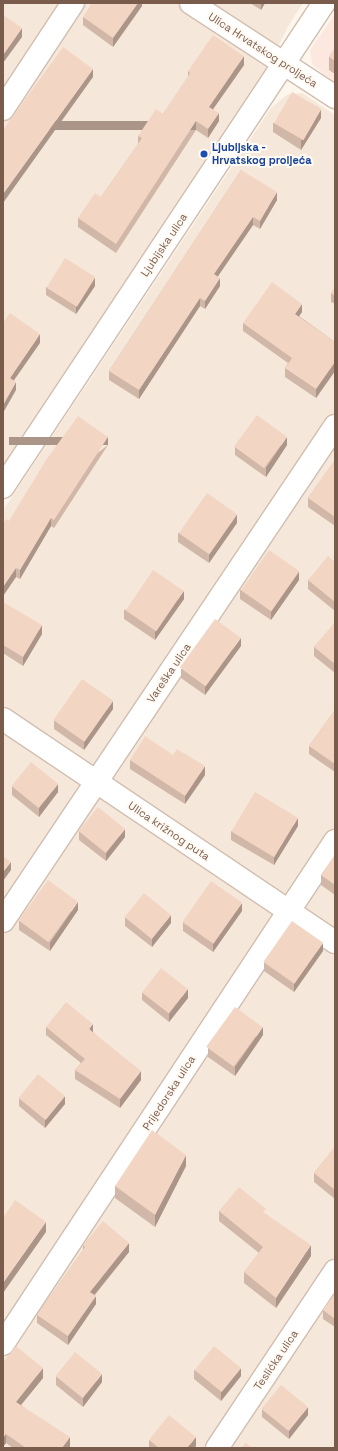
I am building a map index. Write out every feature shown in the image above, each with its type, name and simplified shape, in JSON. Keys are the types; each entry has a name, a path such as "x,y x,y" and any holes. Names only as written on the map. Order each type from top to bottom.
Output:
{"street":[{"path":"3,109 73,3"},
{"name":"Ulica Hrvatskog proljeća","path":"191,3 335,97"},
{"name":"Ljubijska ulica","path":"3,488 324,3"},
{"name":"Vareška ulica","path":"3,921 335,426"},
{"name":"Ulica križnog puta","path":"3,719 288,912 335,942"},
{"name":"Prijedorska ulica","path":"3,1344 335,841"},
{"name":"Teslićka ulica","path":"217,1448 335,1271"}],"shaded area":[{"path":"3,3 303,3 290,23 257,88 3,471"},
{"path":"335,14 335,83 312,64 310,50"},
{"path":"302,93 335,115 335,1448 3,1448 3,510 271,108 288,94"}],"building":[{"path":"92,3 138,3 113,38 83,17"},
{"path":"3,15 22,28 3,55"},
{"path":"213,35 244,56 209,107 219,113 208,129 196,121 116,244 78,218 95,193 101,197 142,138 138,136 156,109 163,114 190,73 188,71"},
{"path":"63,47 93,69 3,194 3,130"},
{"path":"335,48 335,61 329,57"},
{"path":"292,92 321,109 303,140 274,123"},
{"path":"241,170 277,192 260,221 253,217 214,274 220,278 205,301 200,298 139,390 109,371"},
{"path":"65,258 96,277 77,307 46,288"},
{"path":"272,282 302,304 295,314 335,342 335,362 316,389 285,368 292,358 243,323"},
{"path":"335,288 335,296 331,293"},
{"path":"10,313 40,334 10,378 16,382 3,405 3,323"},
{"path":"257,415 287,437 264,468 234,447"},
{"path":"78,416 108,437 54,520 51,518 20,570 16,568 3,587 3,525 6,519 9,521 46,460"},
{"path":"335,460 335,517 308,498"},
{"path":"207,493 237,514 209,554 179,533"},
{"path":"269,550 299,571 271,611 241,590"},
{"path":"328,556 335,562 335,602 308,580"},
{"path":"153,570 184,591 156,631 126,611"},
{"path":"3,602 42,625 23,657 3,645"},
{"path":"215,619 241,638 206,686 180,668"},
{"path":"334,623 335,624 335,664 314,647"},
{"path":"82,679 113,701 84,742 53,720"},
{"path":"335,710 335,764 309,746"},
{"path":"145,736 173,755 177,749 205,766 185,796 130,760"},
{"path":"31,762 58,784 39,808 11,786"},
{"path":"255,792 298,818 274,857 231,831"},
{"path":"98,807 125,829 106,853 78,831"},
{"path":"335,855 335,885 321,875"},
{"path":"3,856 11,862 3,872"},
{"path":"48,880 78,902 49,942 19,920"},
{"path":"211,881 242,903 213,944 182,922"},
{"path":"144,893 171,915 152,939 124,917"},
{"path":"292,921 323,943 294,984 263,962"},
{"path":"161,968 188,989 169,1013 142,992"},
{"path":"66,1002 93,1024 89,1029 141,1071 120,1099 75,1070 85,1059 46,1027"},
{"path":"235,1007 263,1027 234,1067 206,1047"},
{"path":"38,1074 65,1096 46,1120 18,1098"},
{"path":"152,1130 186,1155 155,1215 115,1186"},
{"path":"335,1147 335,1190 314,1173"},
{"path":"239,1187 266,1209 263,1212 311,1245 276,1298 244,1272 263,1247 219,1211"},
{"path":"15,1200 46,1222 3,1283 3,1218"},
{"path":"103,1221 129,1243 90,1292 96,1296 68,1336 37,1315 85,1247 83,1245"},
{"path":"335,1293 335,1319 323,1310"},
{"path":"16,1346 43,1368 16,1402 70,1437 62,1448 26,1448 6,1434 3,1438 3,1362"},
{"path":"214,1346 241,1368 222,1392 194,1370"},
{"path":"75,1352 102,1374 83,1398 55,1376"},
{"path":"281,1385 308,1407 289,1431 261,1409"},
{"path":"169,1415 196,1437 187,1448 159,1448 149,1440"},
{"path":"246,1443 252,1448 241,1448"}],"place":[{"name":"Ljubijska - Hrvatskog proljeća","path":"204,154"}]}
